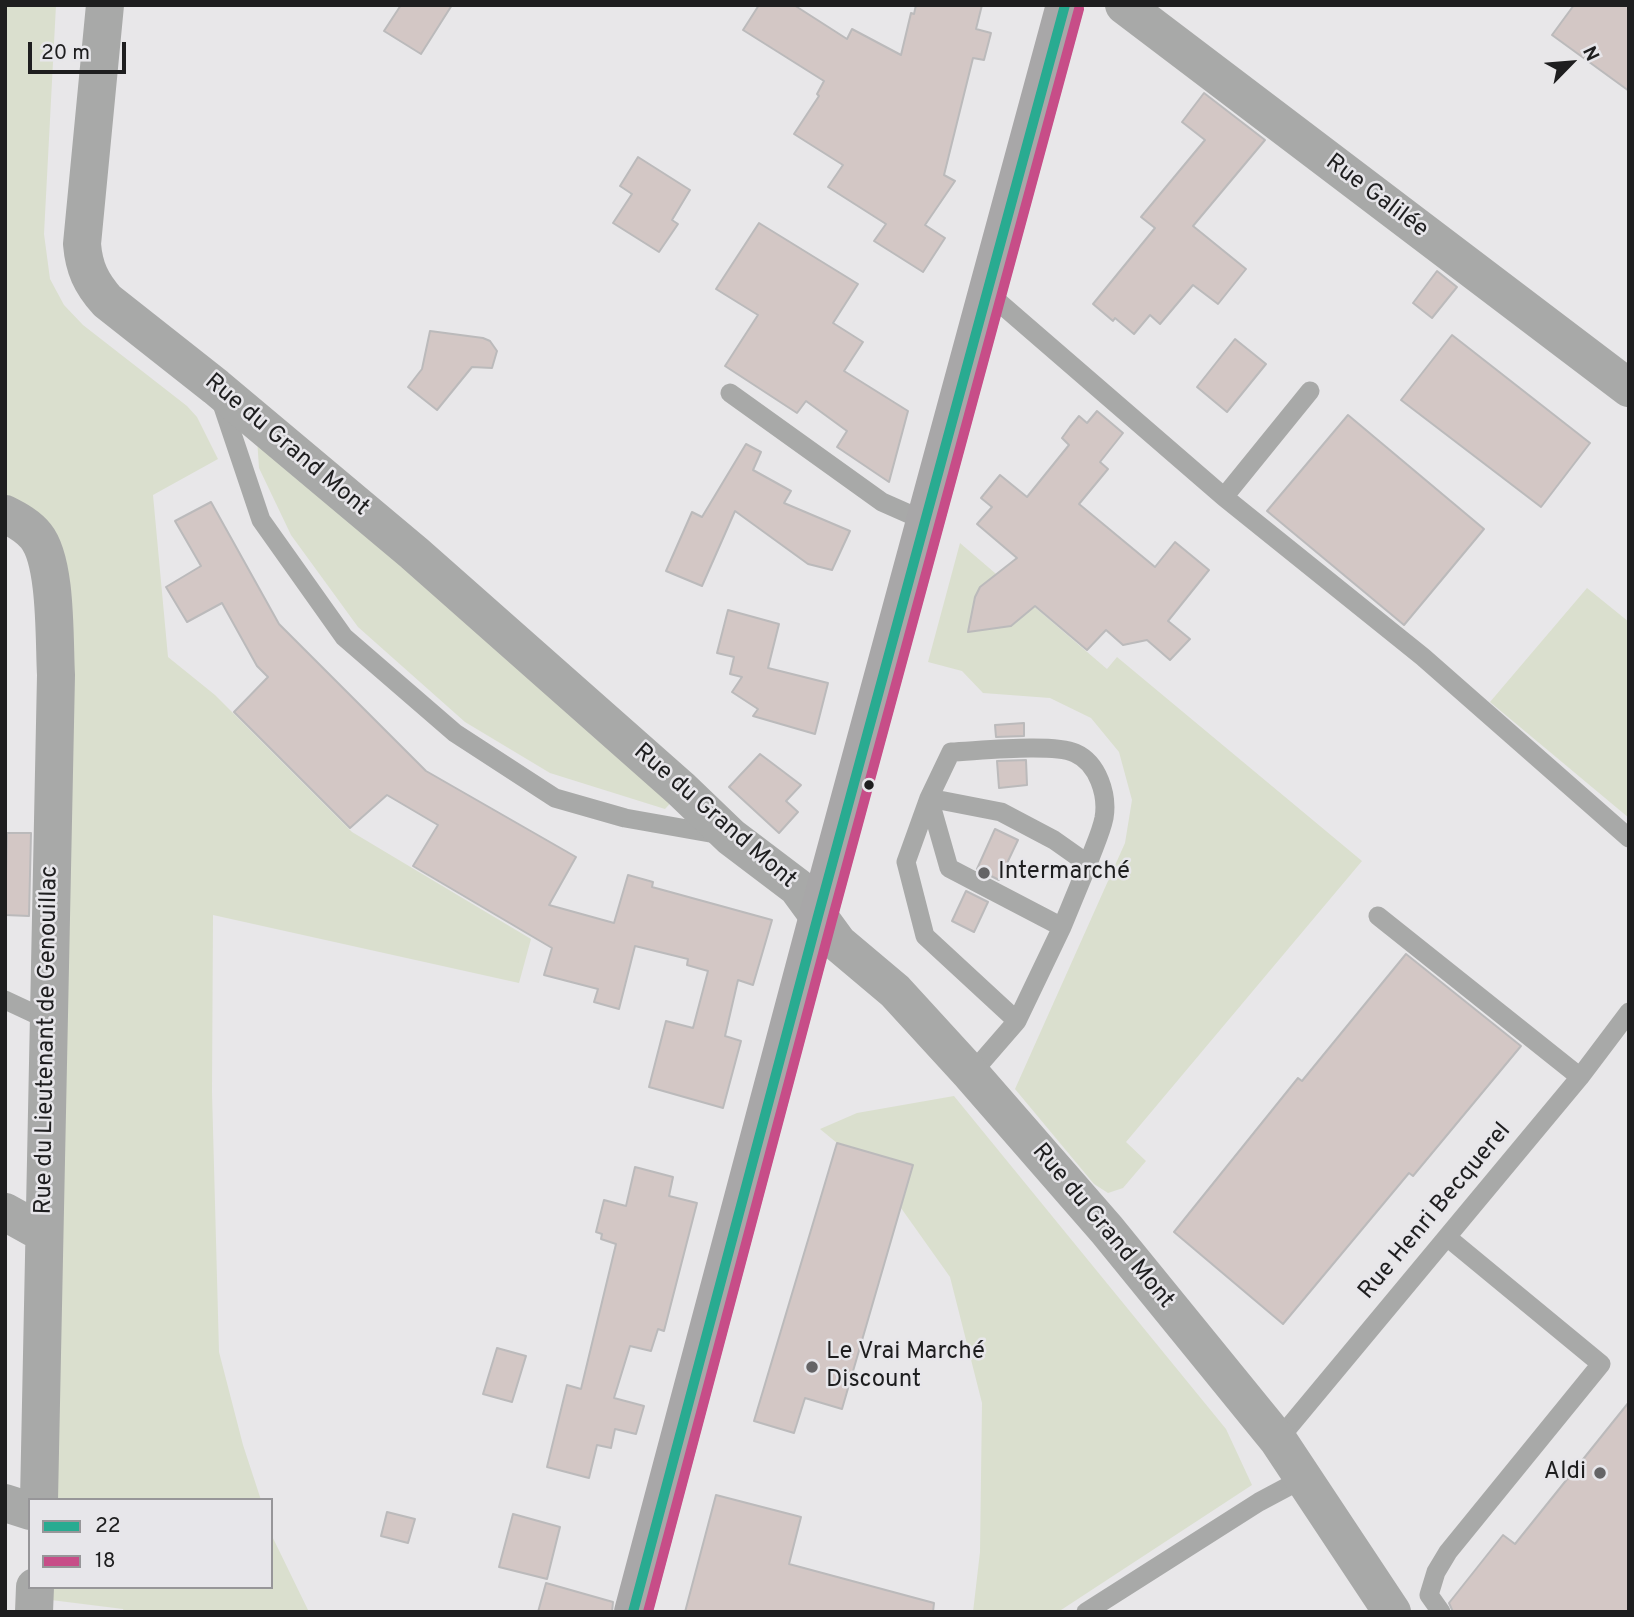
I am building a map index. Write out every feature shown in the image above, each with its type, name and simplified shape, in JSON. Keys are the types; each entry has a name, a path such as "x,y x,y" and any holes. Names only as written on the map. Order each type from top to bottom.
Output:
{"main road":[{"path":"633,1612 1065,5"}],"street":[{"name":"Rue du Grand Mont","path":"105,5 82,244 84,264 93,285 107,301 216,387 414,553 731,836 797,887 838,943 894,991 971,1074 1107,1230 1278,1440 1392,1612"},
{"name":"Rue Galilée","path":"1124,5 1629,388"},
{"name":"Rue du Lieutenant de Genouillac","path":"5,514 25,525 38,537 47,557 51,581 56,675 39,1498"},
{"path":"5,1212 43,1233"},
{"path":"5,1503 28,1510"},
{"path":"34,1612 35,1589"}],"lane":[{"path":"987,292 1224,498 1423,657 1629,838"},
{"path":"216,387 261,520 344,637 354,646 455,733 555,798 625,818 731,836"},
{"path":"1224,498 1310,391"},
{"path":"730,393 882,502 925,521"},
{"path":"971,1074 1017,1021 1062,927 1104,818 1104,787 1093,769 1076,753 1042,748 951,752 929,798 906,862 925,936 1017,1021"},
{"path":"929,798 1001,812 1054,840 1088,864"},
{"path":"929,798 949,867 1062,927"},
{"path":"1378,916 1580,1077"},
{"path":"5,1000 50,1021"},
{"name":"Rue Henri Becquerel","path":"1278,1440 1580,1077 1629,1012"},
{"path":"1441,1612 1429,1595 1436,1572 1448,1552 1601,1364 1447,1237"},
{"path":"1086,1612 1259,1502 1304,1478"}],"green space":[{"path":"5,5 56,5 44,234 50,279 64,305 83,325 187,406 197,417 218,459 153,495 168,657 215,695 352,832 531,939 519,983 213,915 212,1092 219,1352 243,1445 260,1498 53,1498 70,667 5,497"},
{"path":"257,438 678,795 665,809 550,773 465,722 358,627 291,535 259,468"},
{"path":"960,543 1107,669 1117,657 1362,861 1126,1142 1146,1161 1123,1188 1108,1193 1094,1184 1015,1089 1125,843 1132,800 1119,752 1091,718 1050,698 983,693 962,671 928,662"},
{"path":"1587,588 1629,622 1629,818 1490,702"},
{"path":"954,1096 1226,1429 1252,1485 1058,1612 973,1612 980,1552 982,1403 950,1277 901,1208 913,1165 837,1143 820,1129 857,1113"},
{"path":"273,1538 309,1612 124,1612 123,1609 51,1600 51,1589 273,1589"}],"building":[{"path":"401,5 452,5 421,54 384,31"},
{"path":"759,5 794,5 847,39 852,29 901,55 911,13 914,14 916,5 982,5 976,29 991,33 984,60 973,58 944,175 955,181 925,225 945,238 923,272 874,241 886,224 828,187 843,165 794,134 819,96 817,94 824,81 743,30"},
{"path":"1574,5 1629,5 1629,91 1552,35"},
{"path":"1204,93 1265,140 1193,226 1246,269 1218,304 1193,285 1160,324 1150,315 1134,334 1093,304 1155,228 1141,217 1205,140 1182,122"},
{"path":"638,157 690,190 672,220 678,224 659,252 613,223 632,194 620,186"},
{"path":"759,223 858,284 833,323 863,342 844,371 908,411 889,482 837,447 847,431 806,401 797,413 725,366 758,315 716,289"},
{"path":"1437,271 1457,287 1432,318 1413,303"},
{"path":"430,331 483,338 490,341 497,351 492,368 472,367 437,410 408,387 422,369"},
{"path":"1452,335 1590,443 1541,507 1401,400"},
{"path":"1235,339 1266,364 1227,412 1197,387"},
{"path":"1097,411 1123,433 1100,462 1108,469 1079,504 1155,567 1175,542 1209,570 1168,621 1190,639 1170,660 1147,640 1123,645 1106,630 1087,650 1035,606 1011,626 968,632 975,597 980,587 1017,558 977,524 992,507 981,498 1000,475 1027,497 1069,445 1062,438 1070,427 1079,416 1087,423"},
{"path":"1348,415 1484,529 1404,625 1267,511"},
{"path":"746,444 761,452 753,470 791,491 784,503 850,531 832,570 808,564 735,511 702,586 666,571 692,512 702,517"},
{"path":"211,502 279,624 426,771 576,857 549,905 614,923 628,875 653,882 652,887 772,920 753,985 738,980 725,1036 741,1041 723,1108 649,1087 666,1021 693,1028 708,971 687,965 688,959 635,946 619,1009 594,1002 598,989 544,975 552,948 413,866 438,825 387,795 350,828 234,712 268,677 257,666 222,603 187,622 166,587 201,566 175,521"},
{"path":"728,610 779,624 768,668 828,683 815,734 753,716 758,709 732,692 742,677 730,674 734,657 717,653"},
{"path":"1024,723 1024,736 996,737 995,725"},
{"path":"760,754 801,785 786,801 798,812 779,833 729,787"},
{"path":"1026,760 1027,785 999,788 997,761"},
{"path":"995,829 1018,840 999,880 977,869"},
{"path":"7,833 31,833 29,916 5,915"},
{"path":"966,891 988,902 974,932 952,921"},
{"path":"1406,954 1521,1046 1413,1176 1409,1173 1283,1324 1174,1232 1298,1078 1302,1081"},
{"path":"837,1143 913,1165 842,1409 805,1398 794,1433 754,1421"},
{"path":"635,1167 673,1177 669,1196 697,1203 664,1331 658,1329 651,1351 630,1346 614,1398 644,1406 636,1434 615,1429 611,1448 597,1445 589,1478 547,1467 567,1385 581,1389 616,1244 601,1239 602,1234 596,1232 604,1200 626,1206"},
{"path":"497,1348 526,1356 512,1402 483,1394"},
{"name":"Aldi","path":"1629,1402 1629,1612 1453,1612 1449,1603 1503,1535 1515,1544"},
{"path":"716,1495 801,1517 789,1564 934,1603 933,1612 685,1612"},
{"path":"387,1512 415,1519 408,1543 381,1536"},
{"path":"513,1514 560,1527 547,1579 499,1567"},
{"path":"546,1583 613,1602 612,1612 538,1612"}],"transit line":[{"name":"22","path":"633,1612 1065,5"},
{"name":"18","path":"648,1612 1079,9"}],"place":[{"name":"Intermarché","path":"984,873"},
{"name":"Le Vrai Marché Discount","path":"812,1367"},
{"name":"Aldi","path":"1600,1473"}]}
